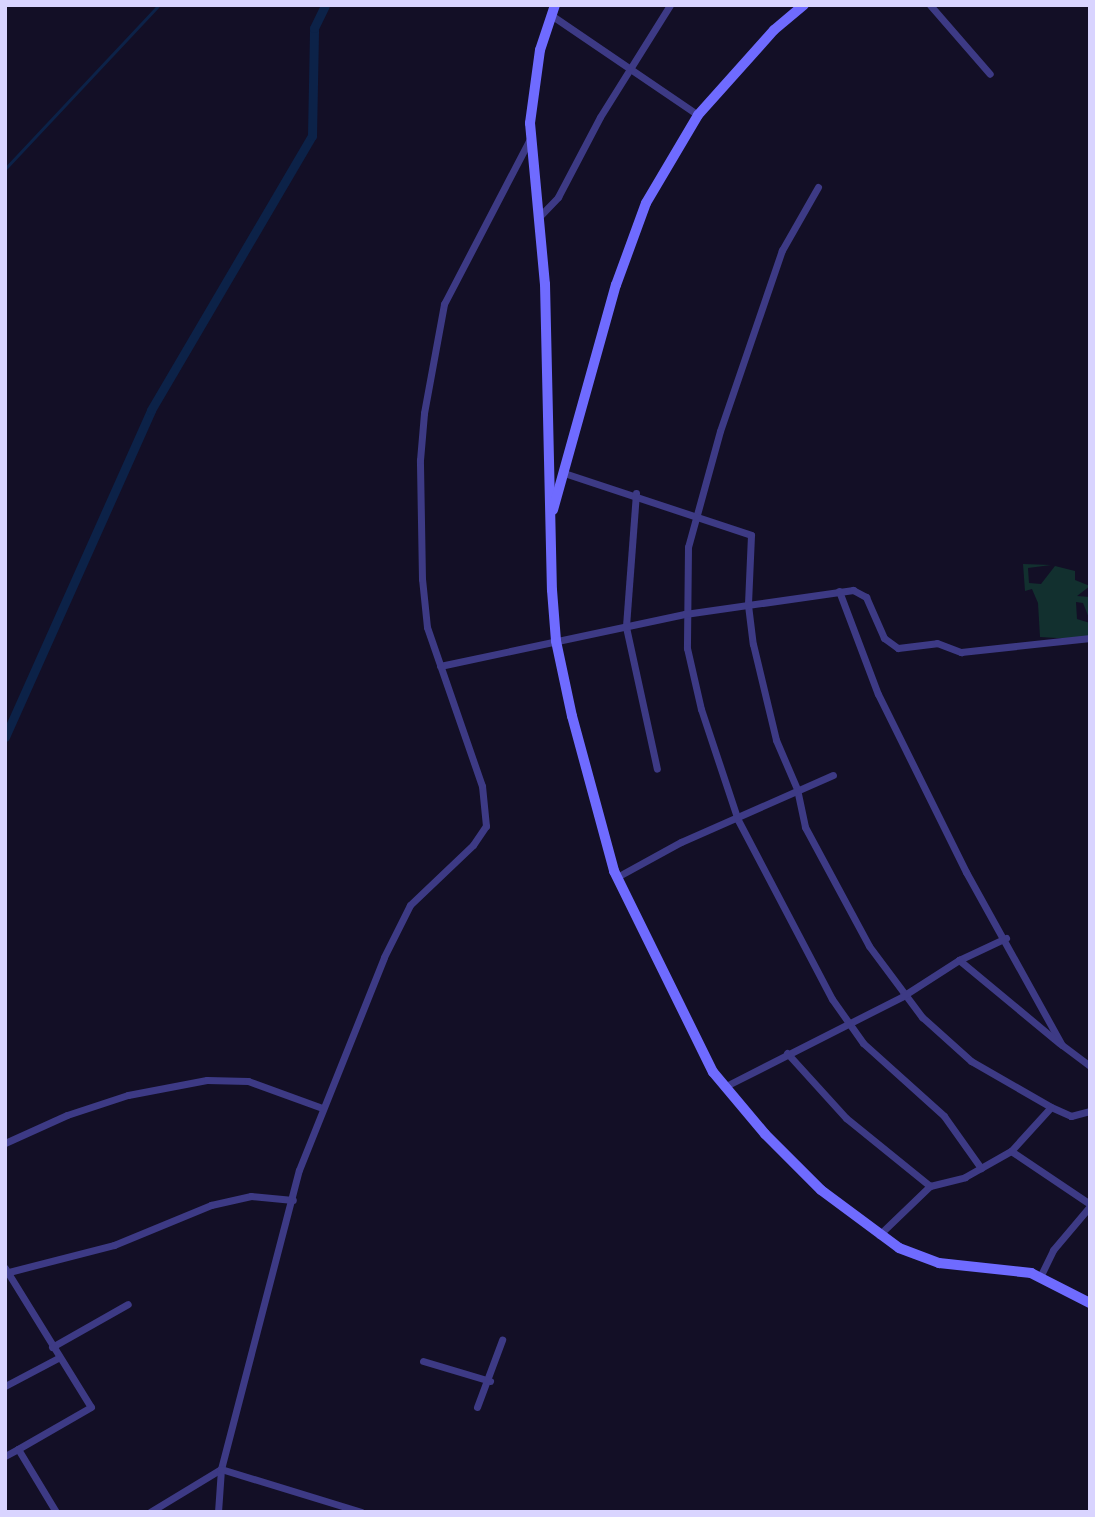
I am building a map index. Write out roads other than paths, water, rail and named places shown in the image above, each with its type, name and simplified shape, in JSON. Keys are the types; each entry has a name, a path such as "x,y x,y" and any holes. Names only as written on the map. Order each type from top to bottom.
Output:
{"main road":[{"path":"551,517 628,247 646,203 698,115 774,30 804,5"},
{"path":"553,10 531,97 531,139 545,285 556,640 590,792 617,877 694,1040 724,1087 821,1190 879,1235 939,1263 1016,1269 1040,1277 1090,1303"}],"street":[{"path":"538,218 558,197 629,69 670,5"},
{"path":"930,5 990,74"},
{"path":"553,10 629,69 698,115"},
{"path":"218,1512 221,1469 293,1200 322,1108 410,905 473,845 486,826 482,786 440,666 423,603 421,460 439,322 449,289 531,139"},
{"path":"818,187 782,250 741,363 697,513 688,547 685,614 687,648 701,709 738,820 832,999 872,1052 944,1116 981,1168"},
{"path":"564,473 697,513 751,535 748,605 766,705 797,789 805,827 824,867 903,996 971,1061 1071,1116 1090,1111"},
{"path":"636,493 626,627 657,769"},
{"path":"440,666 685,614 839,591 859,591 866,597 884,638 898,648 937,643 961,652 1090,638"},
{"path":"839,591 906,755 1062,1045"},
{"path":"617,877 681,842 738,820 797,789 833,775"},
{"path":"724,1087 903,996 959,960 1006,938"},
{"path":"959,960 1090,1066"},
{"path":"787,1053 846,1118 930,1186"},
{"path":"5,1143 67,1115 128,1095 207,1080 248,1081 322,1108"},
{"path":"879,1235 930,1186 981,1168 1011,1151 1051,1107"},
{"path":"1011,1151 1090,1205 1053,1250 1040,1277"},
{"path":"5,1456 91,1407 6,1271 114,1245 222,1202 251,1196 293,1200"},
{"path":"52,1347 128,1304"},
{"path":"477,1407 490,1381 502,1340"},
{"path":"5,1386 58,1358"},
{"path":"424,1361 490,1381"},
{"path":"18,1449 57,1512"},
{"path":"150,1512 221,1469 362,1512"}],"waterway":[{"path":"5,169 159,5"},
{"path":"5,737 151,410 312,136 314,28 325,5"}]}
